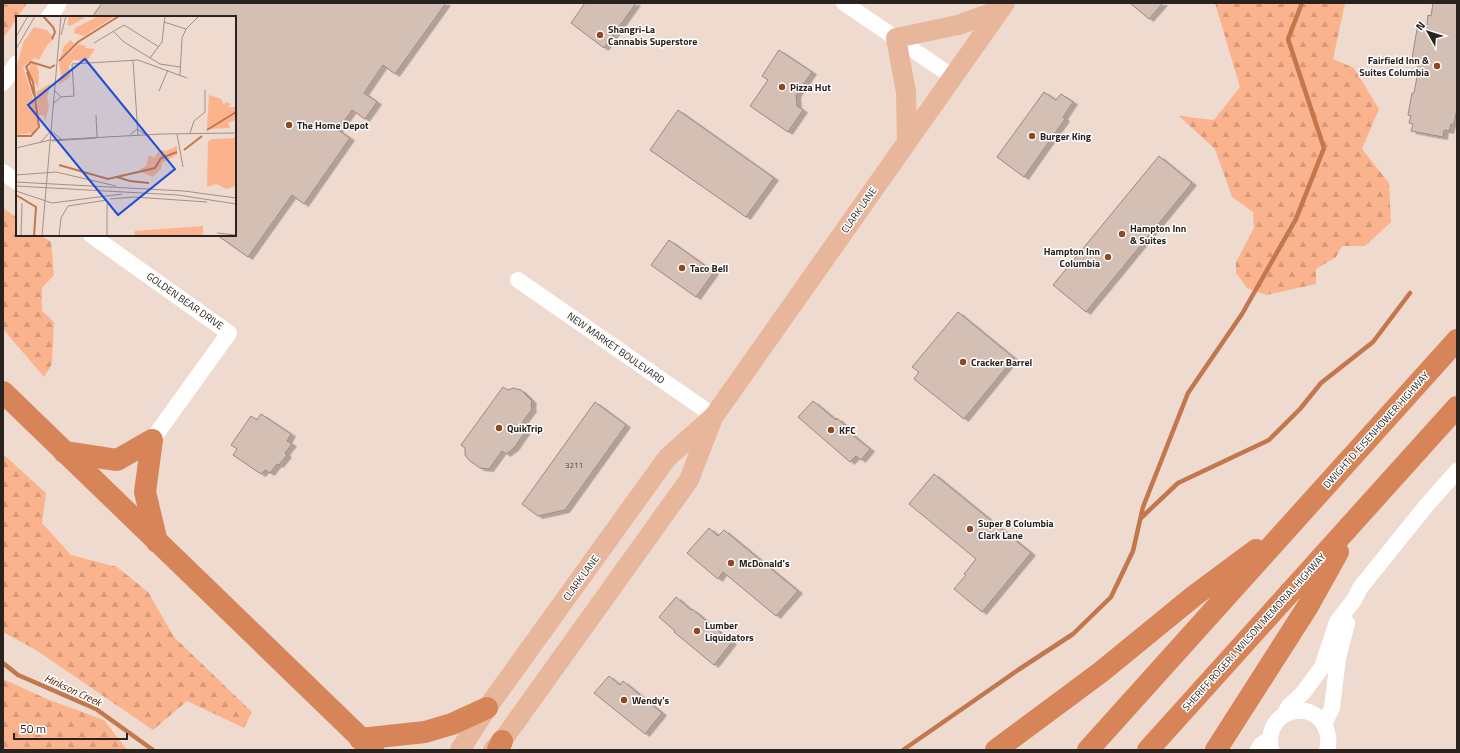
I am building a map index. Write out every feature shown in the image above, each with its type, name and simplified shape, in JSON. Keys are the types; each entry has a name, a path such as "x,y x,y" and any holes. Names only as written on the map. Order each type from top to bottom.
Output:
{"highway":[{"name":"DWIGHT D. EISENHOWER HIGHWAY","path":"1295,520 1457,340"},
{"path":"3,392 365,746 452,724 487,708"},
{"path":"1216,750 1308,606 1359,514 1457,407"},
{"path":"64,452 117,460 152,440"},
{"path":"152,440 145,492 156,542"},
{"name":"SHERIFF ROGER I. WILSON MEMORIAL HIGHWAY","path":"1148,750 1359,514"},
{"path":"996,750 1101,672 1194,596 1295,520"},
{"path":"1088,750 1295,520"}],"main road":[{"path":"907,142 906,92 896,38 958,25 1003,6"},
{"name":"CLARK LANE","path":"460,750 487,708 668,458 714,416 1003,6"},
{"name":"CLARK LANE","path":"498,747 689,480 714,416"}],"street":[{"path":"50,16 59,3"},
{"path":"844,3 952,78"},
{"path":"3,83 16,64"},
{"path":"3,172 16,181"},
{"name":"GOLDEN BEAR DRIVE","path":"92,236 229,333 152,440"},
{"name":"NEW MARKET BOULEVARD","path":"518,280 714,416"},
{"path":"1266,746 1274,725 1284,715 1289,706 1303,693 1322,667 1337,622 1354,600 1360,588 1376,566 1457,471"},
{"path":"1328,740 1338,658 1354,600"},
{"path":"1284,715 1295,711 1305,711 1314,714 1328,740"}],"green space":[{"path":"3,3 27,3 18,16 16,16 16,20 3,39"},
{"path":"1215,3 1345,3 1333,59 1354,68 1379,109 1362,149 1389,183 1391,222 1365,246 1342,246 1336,257 1316,269 1316,284 1266,295 1247,288 1236,273 1236,262 1254,228 1253,212 1232,197 1215,149 1179,116 1214,120 1240,87"},
{"path":"3,208 16,217 16,236 42,236 51,242 54,275 42,288 42,311 54,322 52,364 44,377 3,329"},
{"path":"3,454 46,493 42,523 71,555 117,567 148,592 174,637 252,712 244,728 187,701 153,730 36,650 3,632"},
{"path":"3,679 47,699 104,720 127,750 3,750"}],"building":[{"name":"The Home Depot","path":"102,3 446,3 395,74 383,65 364,93 377,102 365,119 352,110 338,130 350,138 304,204 292,195 248,257 218,236 236,236 236,16 93,16"},
{"name":"Shangri-La Cannabis Superstore","path":"585,3 636,3 604,48 571,23"},
{"path":"1130,3 1163,3 1149,19"},
{"name":"Fairfield Inn & Suites Columbia","path":"1433,3 1457,3 1457,108 1454,124 1451,124 1449,131 1444,130 1443,137 1411,131 1413,124 1409,123 1411,116 1408,115 1418,72 1419,61 1412,59 1418,23 1427,25 1428,15 1431,16"},
{"name":"Pizza Hut","path":"779,50 812,72 796,95 797,106 803,110 788,132 750,106 768,80 762,76"},
{"name":"Burger King","path":"1044,92 1056,100 1061,94 1073,102 1063,117 1065,119 1024,177 997,157"},
{"path":"678,110 774,178 746,217 650,150"},
{"name":"Hampton Inn & Suites","path":"1159,156 1192,183 1086,312 1053,285"},
{"name":"Taco Bell","path":"669,240 714,272 696,297 651,265"},
{"name":"Cracker Barrel","path":"958,312 1014,358 964,419 914,379 919,372 912,367"},
{"name":"QuikTrip","path":"503,387 508,390 513,388 521,390 532,401 532,409 522,423 526,425 525,432 514,448 506,454 502,451 489,469 480,468 470,461 465,455 465,448 461,445"},
{"name":"KFC","path":"813,401 836,420 837,418 849,429 849,432 870,449 861,460 856,456 850,462 798,417"},
{"name":"QuikTrip","path":"595,402 626,425 565,510 538,516 522,504"},
{"path":"261,414 291,434 287,441 292,444 285,453 287,455 279,465 277,464 270,473 265,470 261,474 233,455 237,449 231,445 251,416 257,420"},
{"name":"Super 8 Columbia Clark Lane","path":"934,474 1031,553 982,612 954,589 966,575 964,574 976,559 909,504"},
{"name":"McDonald's","path":"709,528 718,536 724,530 798,591 776,616 723,572 718,579 687,553"},
{"name":"Lumber Liquidators","path":"676,597 732,642 714,665 674,632 675,631 659,617"},
{"name":"Wendy's","path":"609,676 620,685 623,681 662,713 645,734 594,693"}],"waterway":[{"path":"903,750 1018,670 1073,634 1111,597 1133,551 1143,507 1188,393 1242,314 1296,219 1324,148 1288,39 1302,3"},
{"path":"1141,518 1178,483 1269,440 1300,409 1321,383 1373,342 1410,293"},
{"name":"Hinkson Creek","path":"3,663 18,675 96,709 153,750"}],"place":[{"name":"Shangri-La Cannabis Superstore","path":"600,35"},
{"name":"Fairfield Inn & Suites Columbia","path":"1437,66"},
{"name":"Pizza Hut","path":"782,87"},
{"name":"The Home Depot","path":"289,125"},
{"name":"Burger King","path":"1032,136"},
{"name":"Hampton Inn & Suites","path":"1122,234"},
{"name":"Hampton Inn Columbia","path":"1108,257"},
{"name":"Taco Bell","path":"682,268"},
{"name":"Cracker Barrel","path":"963,362"},
{"name":"QuikTrip","path":"499,428"},
{"name":"KFC","path":"831,430"},
{"name":"Super 8 Columbia Clark Lane","path":"970,529"},
{"name":"McDonald's","path":"731,563"},
{"name":"Lumber Liquidators","path":"697,631"},
{"name":"Wendy's","path":"624,700"}]}
